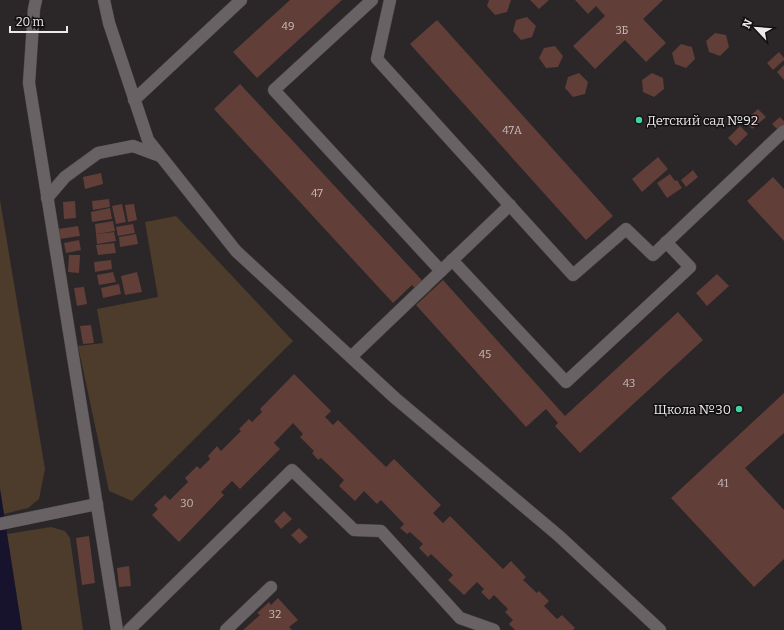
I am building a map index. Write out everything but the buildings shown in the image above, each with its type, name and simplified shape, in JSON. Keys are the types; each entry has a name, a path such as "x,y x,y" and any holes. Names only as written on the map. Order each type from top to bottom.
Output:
{"street":[{"path":"36,0 34,9 29,83 117,630"},
{"path":"104,0 109,23 148,140 236,251 395,398 559,536 660,630"},
{"path":"134,100 241,0"},
{"path":"372,0 274,90 441,271"},
{"path":"390,0 377,59 573,275 626,229 653,255 784,131"},
{"path":"47,198 65,177 98,153 133,146 161,157"},
{"path":"351,357 510,205"},
{"path":"452,260 566,382 690,267 666,242"},
{"path":"129,630 292,470 354,530 381,531 460,618 494,630"},
{"path":"0,524 97,504"},
{"path":"226,630 271,587"}],"shaded area":[{"path":"0,200 45,469 39,499 28,508 4,514 0,489"},
{"path":"176,216 293,341 132,501 109,491 78,346 103,343 97,309 158,297 145,222"},
{"path":"0,489 22,630 0,630"},
{"path":"51,527 65,531 70,538 83,630 22,630 7,534"}],"place":[{"name":"Детский сад №92","path":"639,120"},
{"name":"Щкола №30","path":"739,409"}]}
